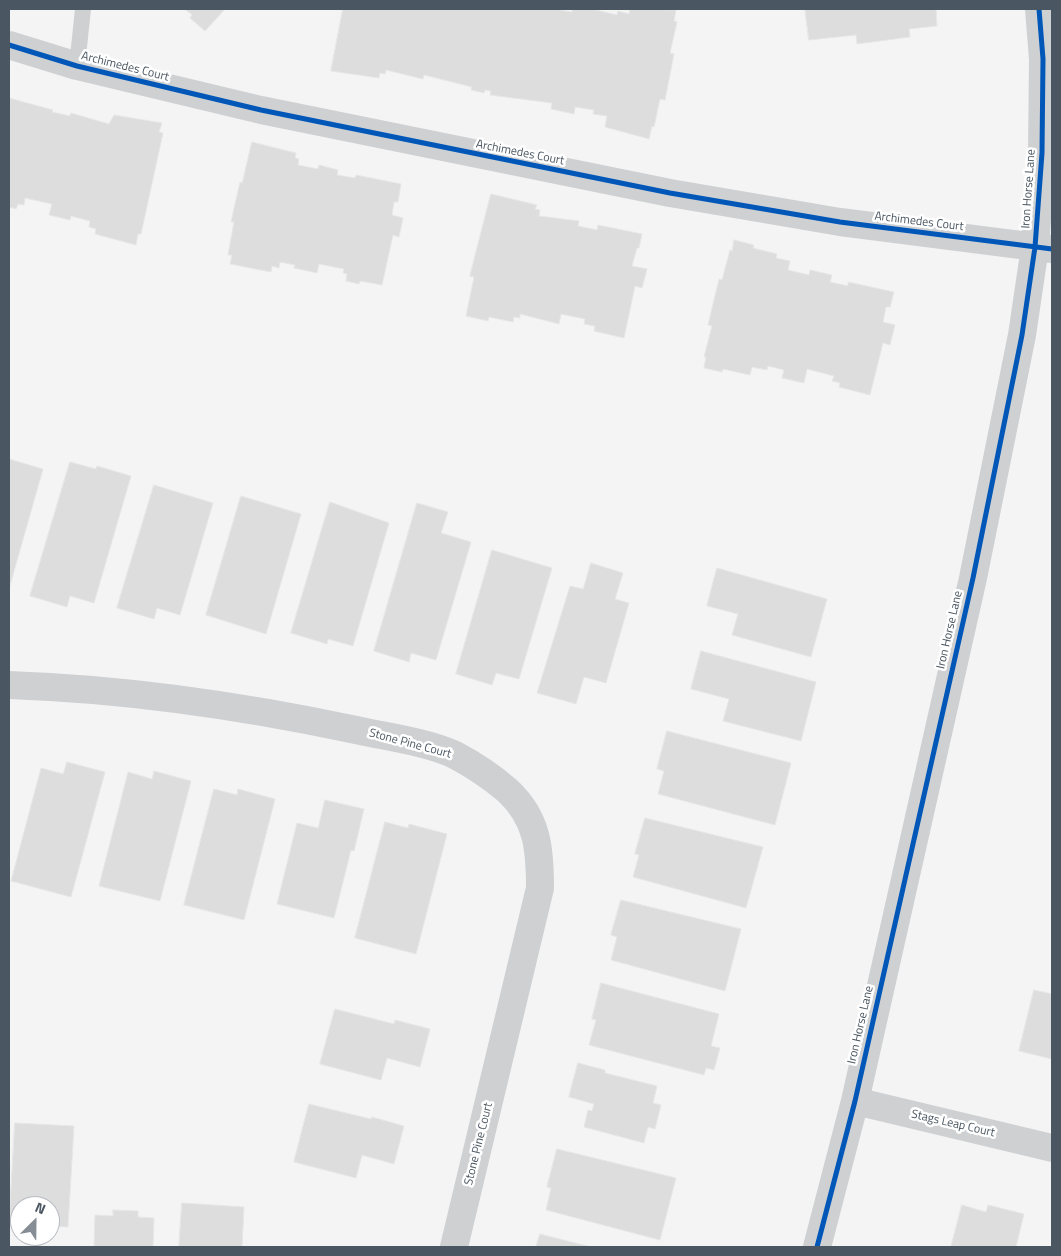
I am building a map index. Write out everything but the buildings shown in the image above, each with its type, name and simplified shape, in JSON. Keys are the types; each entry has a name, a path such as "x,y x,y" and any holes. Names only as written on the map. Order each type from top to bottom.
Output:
{"street":[{"name":"Iron Horse Lane","path":"817,1247 855,1101 973,578 1022,335 1043,248 1043,59 1039,9"},
{"name":"Archimedes Court","path":"9,45 77,66 261,110 670,193 840,222 1043,248"},
{"name":"Stone Pine Court","path":"9,685 68,687 303,719 418,744 454,755 486,773 509,792 526,814 536,836 540,858 540,888 454,1247"},
{"name":"Stags Leap Court","path":"855,1101 1052,1148"}],"lane":[{"path":"77,66 83,9"}],"cycle path":[{"path":"817,1247 855,1101 973,578 1022,335 1035,247 1042,153 1043,59 1039,9"},
{"path":"9,45 77,66 261,110 670,193 840,222 1052,249"}]}
